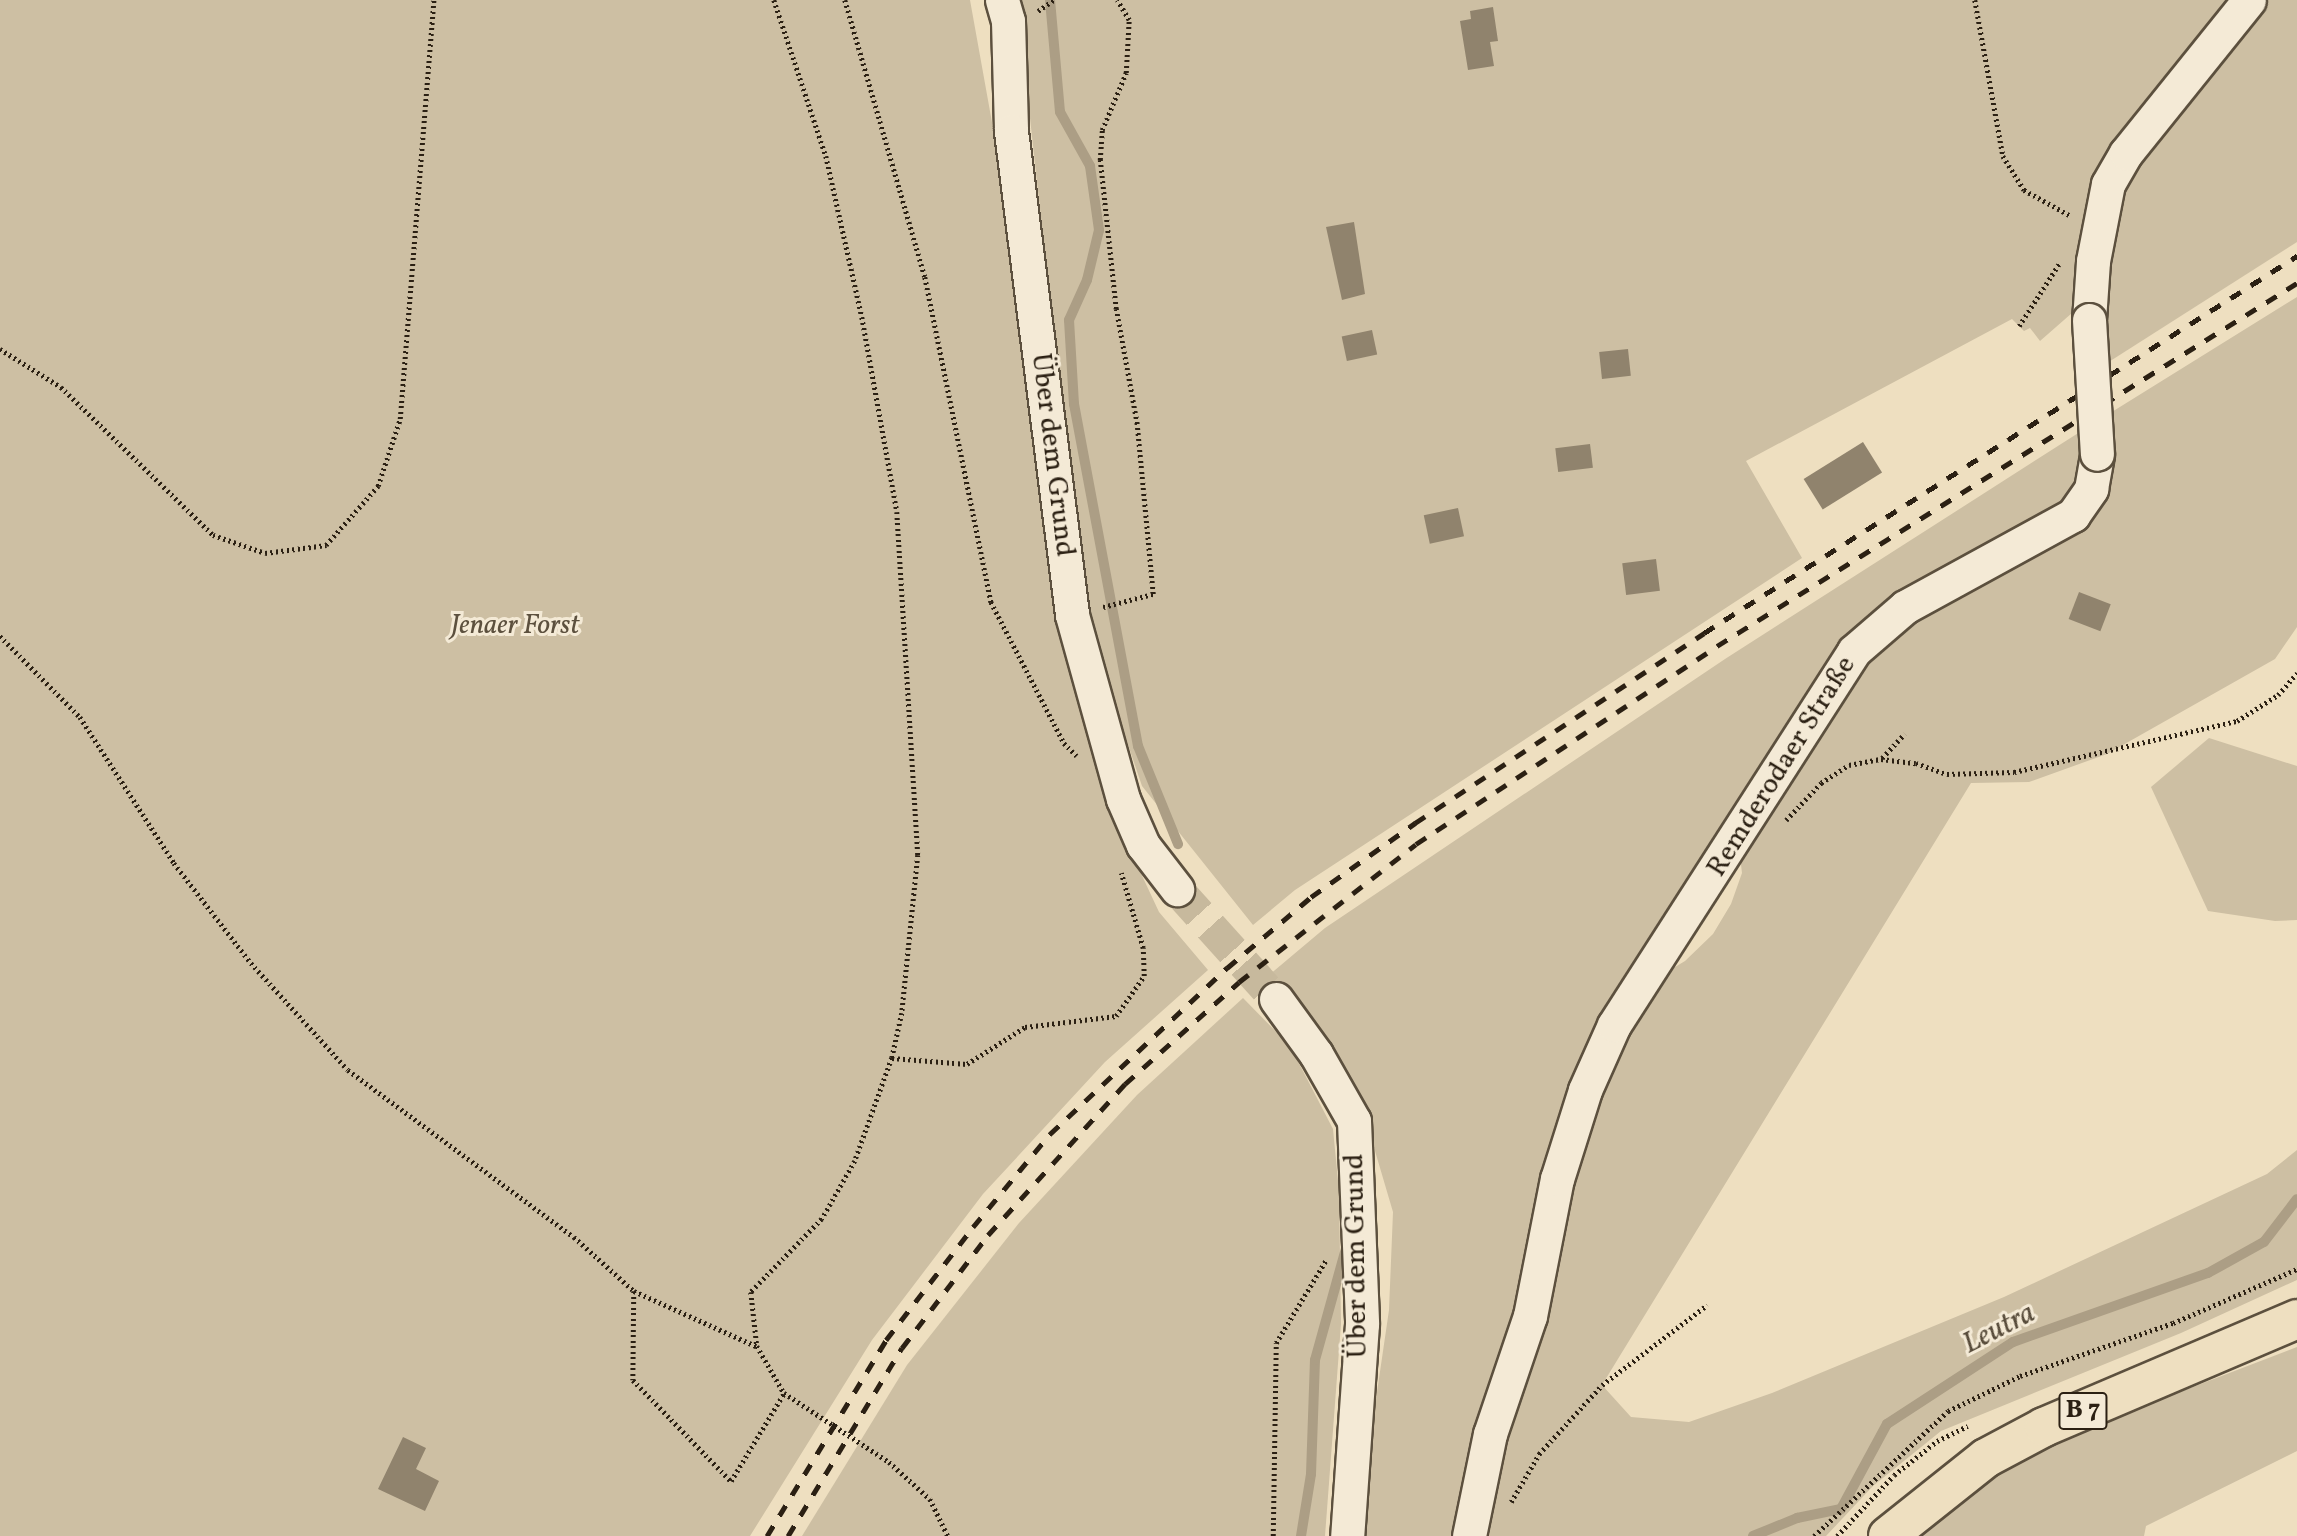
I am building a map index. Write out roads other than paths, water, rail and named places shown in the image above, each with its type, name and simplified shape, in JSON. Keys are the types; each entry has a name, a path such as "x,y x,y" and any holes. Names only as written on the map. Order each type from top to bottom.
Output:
{"main road":[{"name":"B 7","path":"1888,1536 1926,1502 2009,1446 2297,1319"}],"street":[{"name":"Über dem Grund","path":"1002,0 1008,21 1011,131 1072,615 1123,799 1143,845 1177,889"},
{"name":"Remderodaer Straße","path":"1469,1536 1490,1434 1530,1316 1558,1179 1586,1090 1614,1025 1854,652 1905,607 2073,515 2091,489 2097,454 2089,320 2096,240 2108,184 2126,153 2249,0"},
{"name":"Über dem Grund","path":"1276,999 1316,1054 1354,1121 1362,1324 1347,1536"}],"waterway":[{"path":"1050,0 1060,112 1090,166 1099,230 1087,280 1069,320 1074,404 1138,746 1178,844"},
{"name":"Leutra","path":"1753,1536 1797,1518 1841,1509 1887,1424 2013,1342 2208,1273 2264,1242 2297,1199"},
{"path":"1301,1536 1311,1474 1315,1360 1346,1248"}],"tunnel":[{"path":"1177,889 1276,999"}],"railway":[{"path":"767,1536 886,1340 973,1227 1050,1134 1227,968 1311,897 1415,823 1704,633 2297,256"},
{"path":"788,1536 902,1348 988,1235 1125,1084 1239,982 1416,844 1717,646 2297,283"}],"park label":[{"name":"Jenaer Forst","path":"515,626"}]}
